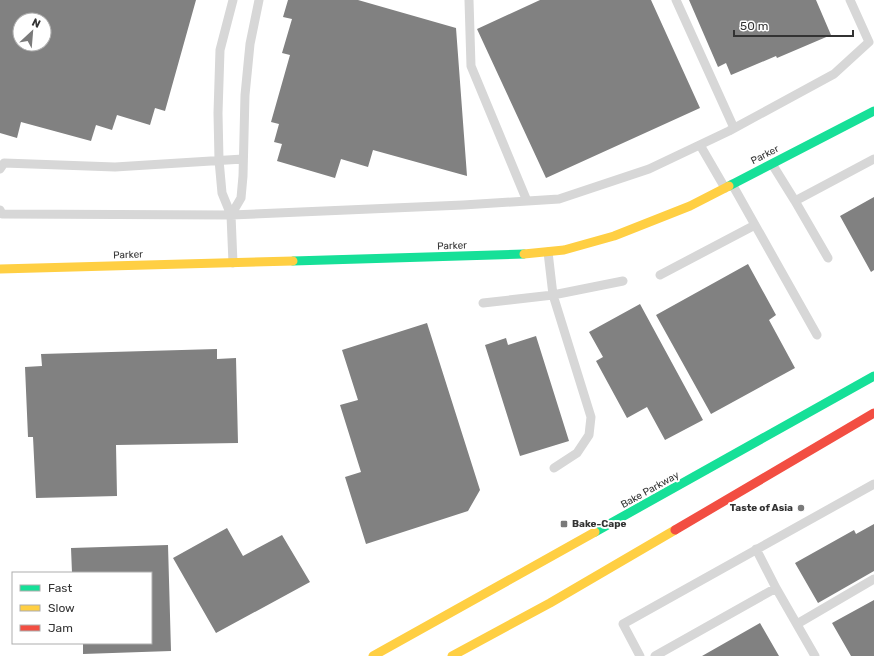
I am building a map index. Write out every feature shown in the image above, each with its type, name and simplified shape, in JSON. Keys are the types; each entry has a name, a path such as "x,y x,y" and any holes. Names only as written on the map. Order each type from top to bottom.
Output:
{"main road":[{"name":"Parker","path":"0,269 514,256 564,250 614,236 690,206 874,111"},
{"name":"Bake Parkway","path":"373,656 874,376"},
{"path":"452,656 550,603 874,413"}],"lane":[{"path":"233,0 220,50 218,113 219,160 222,193 231,215 233,263"},
{"path":"231,215 241,198 245,95 250,44 259,0"},
{"path":"469,0 471,66 527,201"},
{"path":"676,0 734,128"},
{"path":"0,210 2,214 231,215 463,205 559,198 650,169 734,128 834,74 868,42 850,0"},
{"path":"700,145 755,225 817,335"},
{"path":"0,169 4,163 115,167 243,159"},
{"path":"795,201 874,159"},
{"path":"772,164 828,258"},
{"path":"660,275 755,225"},
{"path":"548,252 553,295 591,417 589,435 577,453 554,468"},
{"path":"483,303 553,295 623,281"},
{"path":"640,656 623,624 874,484"},
{"path":"756,550 815,656"},
{"path":"797,624 874,579"},
{"path":"655,656 776,588"}],"building":[{"path":"0,0 196,0 165,111 155,108 150,125 117,115 112,130 96,125 91,141 21,122 17,138 0,133"},
{"path":"288,0 358,0 456,28 467,176 373,150 368,167 341,159 335,178 277,161 282,144 274,142 279,124 271,122 290,55 282,53 292,19 283,17"},
{"path":"540,0 651,0 700,108 546,178 477,29"},
{"path":"689,0 816,0 831,35 777,58 776,56 731,75 726,63 718,67"},
{"path":"874,197 874,270 871,272 840,216"},
{"path":"748,264 776,315 769,320 795,368 711,414 656,315"},
{"path":"640,304 703,420 665,440 647,407 627,418 596,361 603,357 589,332"},
{"path":"427,323 480,490 468,511 366,544 345,477 361,472 340,405 358,400 342,350"},
{"path":"536,336 569,441 520,456 485,345 506,338 508,345"},
{"path":"217,349 217,359 236,358 238,443 116,445 117,496 36,498 33,437 28,437 25,367 42,366 41,354"},
{"path":"874,524 874,571 818,603 795,563 854,530 856,534"},
{"path":"227,528 243,556 282,535 310,582 216,633 173,558"},
{"path":"168,545 171,651 83,654 83,644 152,644 152,572 72,572 71,548"},
{"path":"874,600 874,656 851,656 832,623"},
{"path":"760,623 779,656 702,656"}],"traffic: fast":[{"path":"729,186 874,111"},
{"path":"293,261 524,254"},
{"path":"595,532 874,376"}],"traffic: slow":[{"path":"524,254 564,250 614,236 690,206 729,186"},
{"path":"0,269 293,261"},
{"path":"452,656 550,603 675,530"},
{"path":"373,656 595,532"}],"traffic: jam":[{"path":"675,530 874,413"}],"place":[{"name":"Taste of Asia","path":"801,508"},
{"name":"Bake-Cape","path":"564,524"}]}
